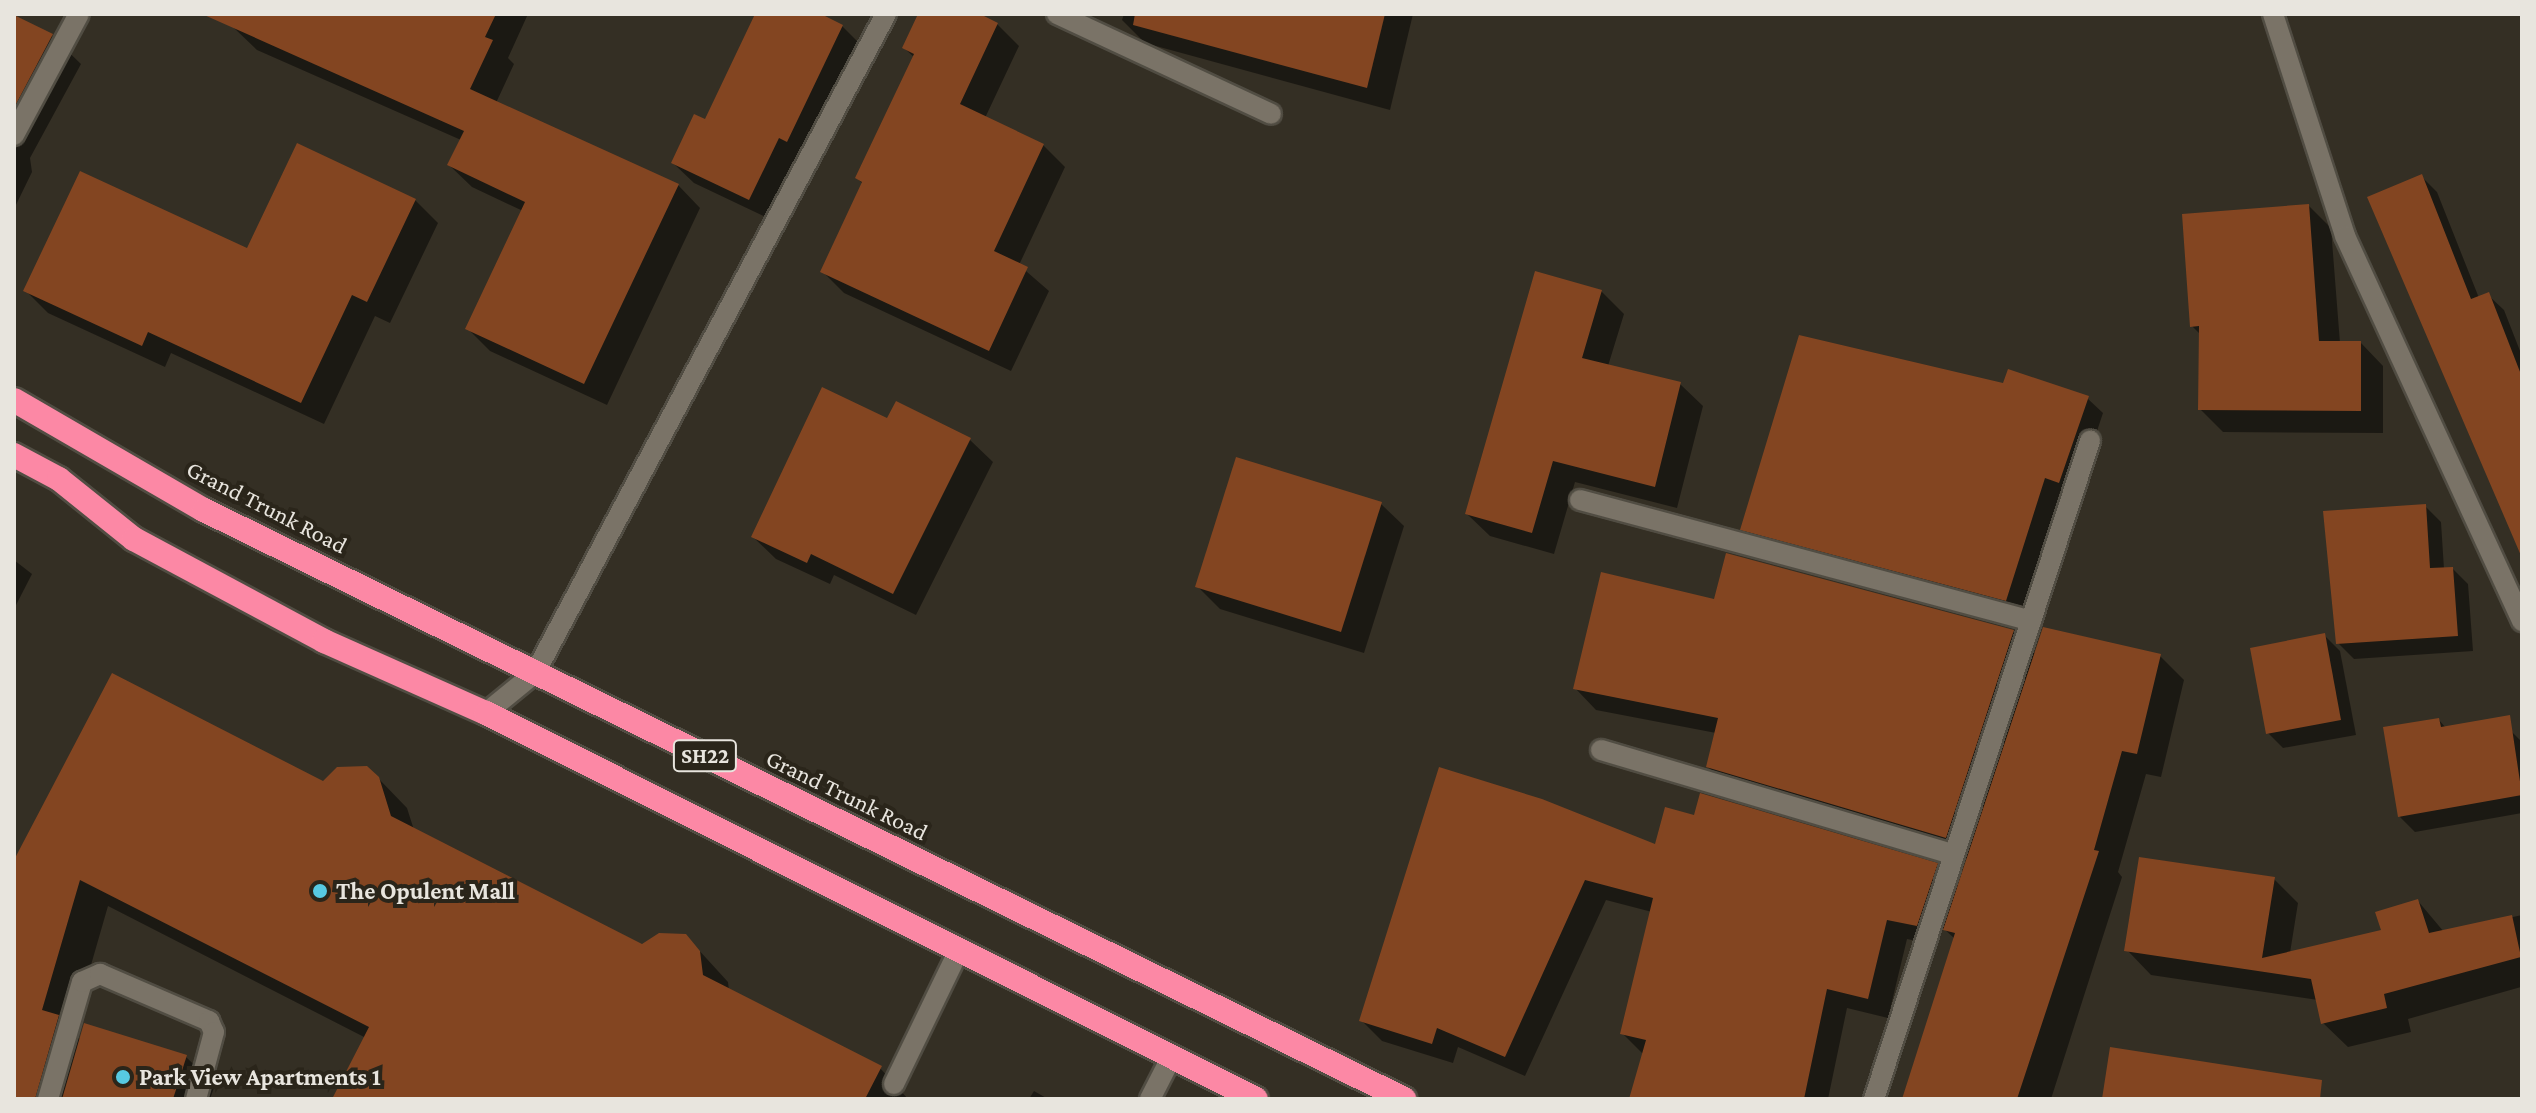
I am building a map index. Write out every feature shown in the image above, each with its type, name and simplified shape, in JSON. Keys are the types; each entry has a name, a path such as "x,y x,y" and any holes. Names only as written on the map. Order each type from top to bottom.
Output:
{"highway":[{"name":"Grand Trunk Road","path":"14,400 204,510 1404,1099"},
{"name":"SH22","path":"14,455 59,479 134,539 324,641 486,713 1256,1099"}],"street":[{"path":"14,135 79,14"},
{"path":"486,713 535,673 886,14"},
{"path":"1057,14 1271,114"},
{"path":"2273,14 2345,236 2522,621"},
{"path":"1874,1099 2090,441"},
{"path":"1580,500 2031,621"},
{"path":"1601,750 1953,854"},
{"path":"894,1084 959,950"},
{"path":"48,1099 82,982 100,974 209,1021 214,1032 196,1099"},
{"path":"1150,1099 1172,1056"}],"building":[{"path":"202,14 496,14 485,37 493,40 470,89 679,184 584,384 465,329 525,202 447,165 464,131"},
{"path":"755,14 821,14 843,25 787,142 779,138 749,200 671,163 694,114 705,119"},
{"path":"918,14 980,14 998,23 960,104 1044,144 994,251 1028,267 989,351 820,272 862,182 855,178 914,54 902,48"},
{"path":"1135,14 1385,14 1367,88 1133,25"},
{"path":"14,15 53,34 14,108"},
{"path":"297,143 416,199 367,302 352,295 301,403 148,332 142,346 23,291 80,171 247,248"},
{"path":"2422,174 2471,299 2489,292 2522,377 2522,558 2367,197"},
{"path":"2309,204 2319,341 2361,341 2361,411 2198,410 2199,326 2190,327 2182,214"},
{"path":"1535,271 1602,290 1582,358 1681,382 1655,487 1553,461 1532,533 1465,514"},
{"path":"1799,335 2003,383 2008,369 2089,396 2059,483 2045,478 2006,601 1740,530"},
{"path":"822,387 887,418 896,401 971,438 893,594 811,554 807,563 751,537"},
{"path":"1236,457 1382,502 1341,632 1195,587"},
{"path":"2426,504 2430,568 2453,567 2458,636 2336,644 2323,511"},
{"path":"1726,553 2014,630 1946,838 1706,767 1718,718 1573,689 1601,572 1714,599"},
{"path":"2043,627 2161,654 2137,754 2122,751 2094,850 2099,851 2017,1099 1902,1099 1955,933 1943,930"},
{"path":"2325,633 2341,720 2266,734 2250,648"},
{"name":"The Opulent Mall","path":"112,673 323,781 337,767 367,766 379,777 391,816 642,944 659,933 686,934 700,951 703,975 882,1066 865,1099 332,1099 369,1027 80,880 42,1010 59,1015 35,1099 14,1099 14,860"},
{"path":"2510,715 2522,795 2398,817 2383,727 2439,718 2441,727"},
{"path":"1439,767 1542,799 1655,844 1665,807 1694,815 1700,793 1938,863 1917,926 1887,920 1868,999 1827,989 1804,1099 1629,1099 1646,1040 1620,1034 1653,898 1585,880 1505,1057 1437,1028 1432,1044 1359,1021"},
{"path":"2139,857 2275,877 2262,958 2381,930 2375,912 2418,899 2429,933 2512,915 2521,957 2384,994 2387,1008 2321,1024 2311,979 2124,951"},
{"name":"Park View Apartments 1","path":"84,1023 187,1055 173,1099 62,1099"},
{"path":"2110,1047 2322,1080 2320,1099 2102,1099"}],"place":[{"name":"The Opulent Mall","path":"320,891"},
{"name":"Park View Apartments 1","path":"123,1077"}]}
